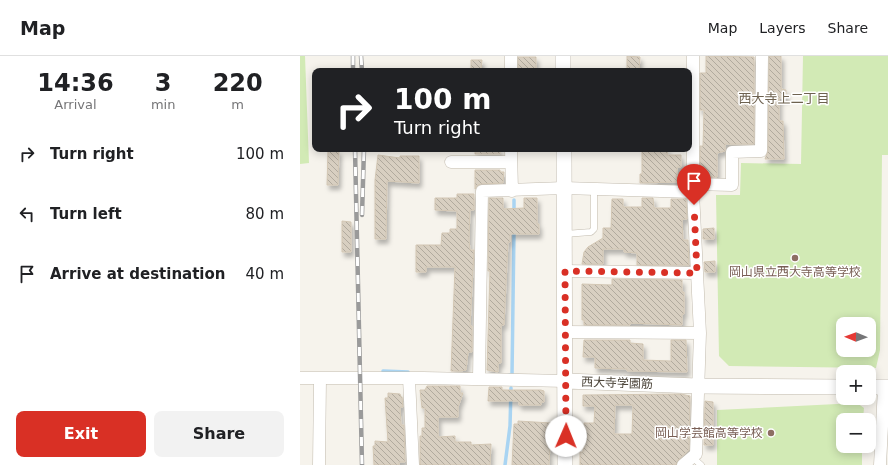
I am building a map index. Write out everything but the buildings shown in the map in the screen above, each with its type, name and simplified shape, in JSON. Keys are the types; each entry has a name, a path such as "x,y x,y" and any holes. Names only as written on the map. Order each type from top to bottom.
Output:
{"street":[{"path":"511,56 511,68"},
{"path":"563,56 563,68"},
{"path":"692,462 696,454 697,386 700,333 693,188 693,56"},
{"path":"479,379 482,191 564,188 693,188 732,185 732,152 761,151 762,56"},
{"path":"511,152 512,191"},
{"path":"564,152 566,381 565,465"},
{"path":"451,162 512,162"},
{"path":"565,271 697,273"},
{"path":"565,332 700,333"},
{"name":"西大寺学園筋","path":"300,378 479,379 697,386 836,387"},
{"path":"409,378 413,465"},
{"path":"318,465 320,379"},
{"path":"880,465 886,387"}],"lane":[{"path":"565,234 591,232 594,229 594,192"}],"green space":[{"path":"300,56 305,56 309,163 300,164"},
{"name":"岡山県立西大寺高等学校","path":"803,56 888,56 888,155 882,155 880,350 876,368 876,365 836,365 836,367 729,366 719,356 716,195 740,195 741,163 801,164"},
{"name":"岡山学芸館高等学校","path":"836,404 860,405 864,408 864,413 836,413 836,453 862,453 862,465 717,465 717,410"}],"waterway":[{"path":"514,200 514,211"},
{"path":"509,375 512,375 514,230"},
{"path":"383,371 408,372"},
{"path":"505,465 510,426 511,388"}],"railway":[{"path":"353,56 353,68"},
{"path":"361,56 362,68"},
{"path":"355,152 362,465"},
{"path":"362,215 364,152"}],"place":[{"name":"岡山県立西大寺高等学校","path":"795,258"},
{"name":"岡山学芸館高等学校","path":"771,433"}],"district":[{"name":"西大寺上二丁目","path":"784,98"}],"route":[{"path":"566,436 565,271 697,273 694,205"}]}
